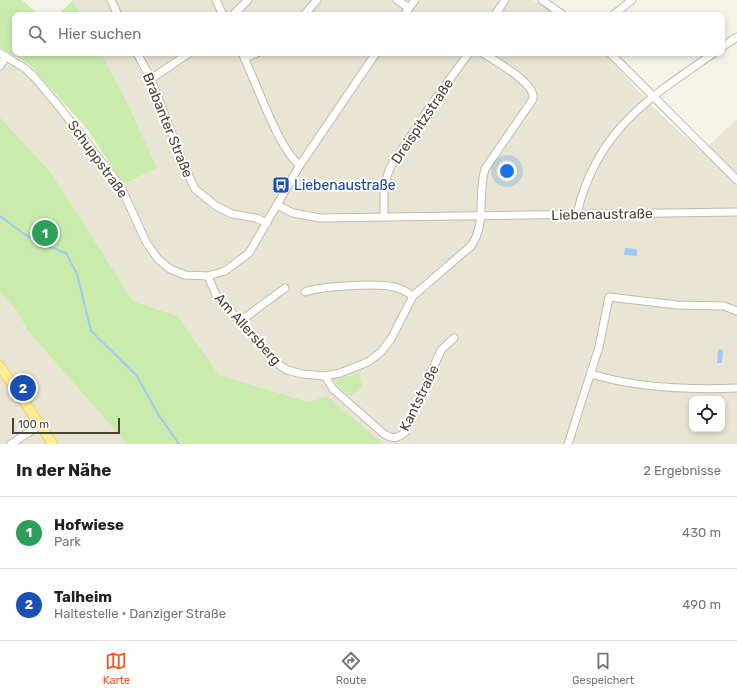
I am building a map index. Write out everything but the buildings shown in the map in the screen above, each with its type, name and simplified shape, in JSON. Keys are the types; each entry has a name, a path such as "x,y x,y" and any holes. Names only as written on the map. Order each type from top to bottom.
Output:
{"main road":[{"path":"0,366 53,444"}],"street":[{"path":"111,0 117,12"},
{"path":"216,0 222,12"},
{"path":"236,12 248,0"},
{"path":"307,12 317,0"},
{"path":"397,0 409,8"},
{"path":"406,12 415,0"},
{"path":"497,12 505,0"},
{"path":"542,0 559,12"},
{"path":"617,12 632,0"},
{"path":"725,46 737,37"},
{"path":"0,66 3,54"},
{"name":"Schuppstraße","path":"3,54 26,69 36,79 111,172 130,206 149,248 158,259 170,268 193,276 208,276 225,271 249,254 300,165 374,56"},
{"name":"Brabanter Straße","path":"140,56 151,79 184,165 195,189 216,206 232,214 256,218 267,223"},
{"path":"151,79 185,56"},
{"path":"244,56 281,140 294,161 300,165"},
{"name":"Dreispitzstraße","path":"384,217 384,185 390,168 433,102 467,56"},
{"name":"Am Allersberg","path":"208,276 216,295 278,364 286,370 302,374 325,376 368,362 381,352 401,321 414,296 471,246 480,231 481,182 485,169 531,102 534,95 528,84 487,56"},
{"path":"613,56 737,180"},
{"path":"578,214 580,202 591,172 608,142 622,124 653,95 710,56"},
{"name":"Liebenaustraße","path":"277,205 305,217 737,212"},
{"path":"305,292 321,287 392,286 414,296"},
{"path":"239,322 286,288"},
{"path":"568,444 599,347 610,297 677,305 724,306 737,311"},
{"name":"Kantstraße","path":"325,376 333,390 384,434 391,438 400,437 405,432 441,350 454,338"},
{"path":"591,374 657,386 708,389 737,388"},
{"path":"11,444 40,425"}],"shaded area":[{"path":"73,0 533,0 552,12 79,12"},
{"path":"0,49 63,105 121,187 157,168 102,56 607,56 657,111 702,152 737,119 737,444 383,444 309,402 219,375 178,316 133,301 52,174 0,117"},
{"path":"0,292 17,311 28,331 127,444 0,444"}],"green space":[{"path":"0,0 22,0 36,12 12,12 12,54 0,47"},
{"path":"73,0 79,12 61,12"},
{"path":"15,56 103,56 129,107 157,168 123,185 89,131 30,65"},
{"path":"0,117 52,174 133,301 178,316 219,375 309,402 327,396 383,444 127,444 28,331 17,311 0,292"},
{"path":"359,373 362,386 351,396 343,391 334,380"}],"water":[{"path":"625,248 637,249 637,256 624,255"},
{"path":"718,349 723,350 722,363 717,363"}],"waterway":[{"path":"0,216 24,234 43,244 66,253 77,274 91,331 137,376 158,414 179,444"}],"place":[{"name":"Liebenaustraße","path":"281,185"},
{"name":"Hofwiese","path":"45,233"},
{"name":"Talheim","path":"23,388"}]}
